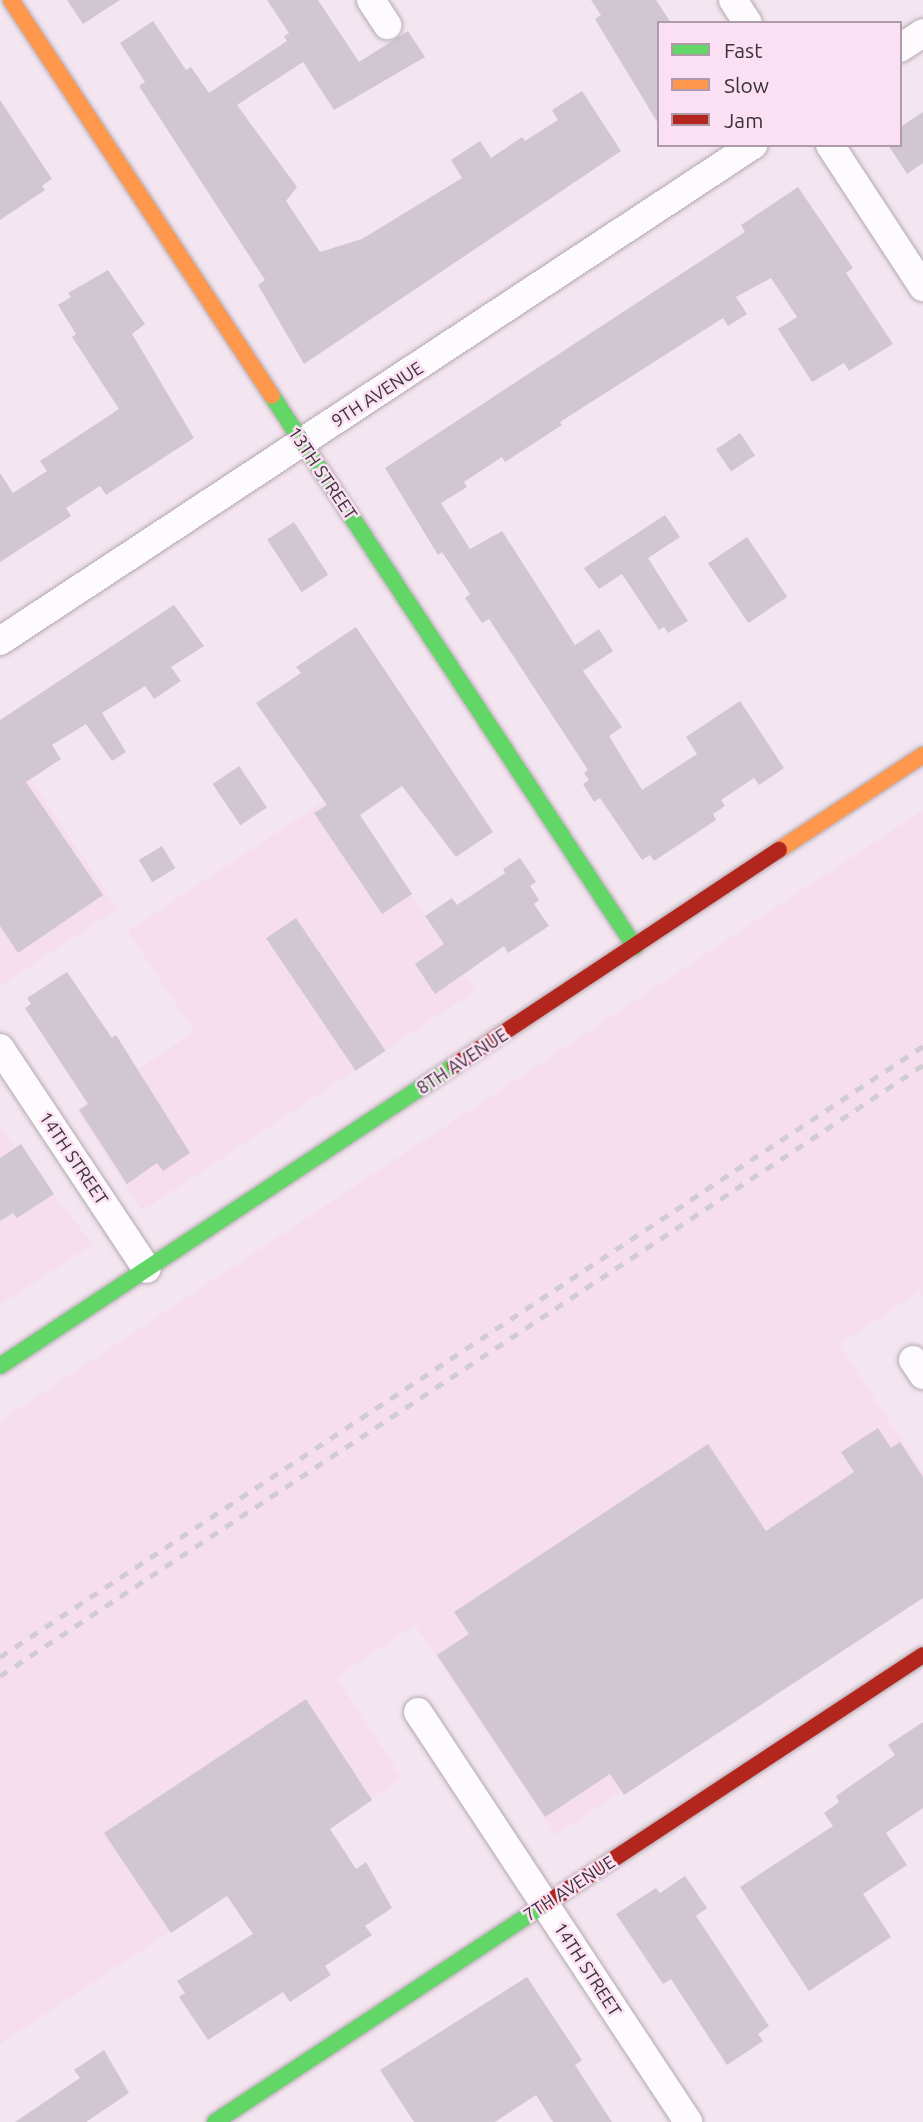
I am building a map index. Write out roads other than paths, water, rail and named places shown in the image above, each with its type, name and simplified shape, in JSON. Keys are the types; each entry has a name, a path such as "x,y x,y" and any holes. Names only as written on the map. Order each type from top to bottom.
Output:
{"street":[{"name":"13TH STREET","path":"10,0 635,947"},
{"path":"371,0 387,25"},
{"path":"733,0 747,21"},
{"path":"902,46 923,33"},
{"name":"9TH AVENUE","path":"0,641 750,147"},
{"path":"831,147 923,287"},
{"name":"8TH AVENUE","path":"0,1366 923,755"},
{"name":"14TH STREET","path":"0,1048 147,1269"},
{"name":"7TH AVENUE","path":"215,2122 923,1655"},
{"name":"14TH STREET","path":"418,1712 688,2122"}],"railway":[{"path":"0,1657 923,1046"},
{"path":"0,1676 923,1065"}]}
